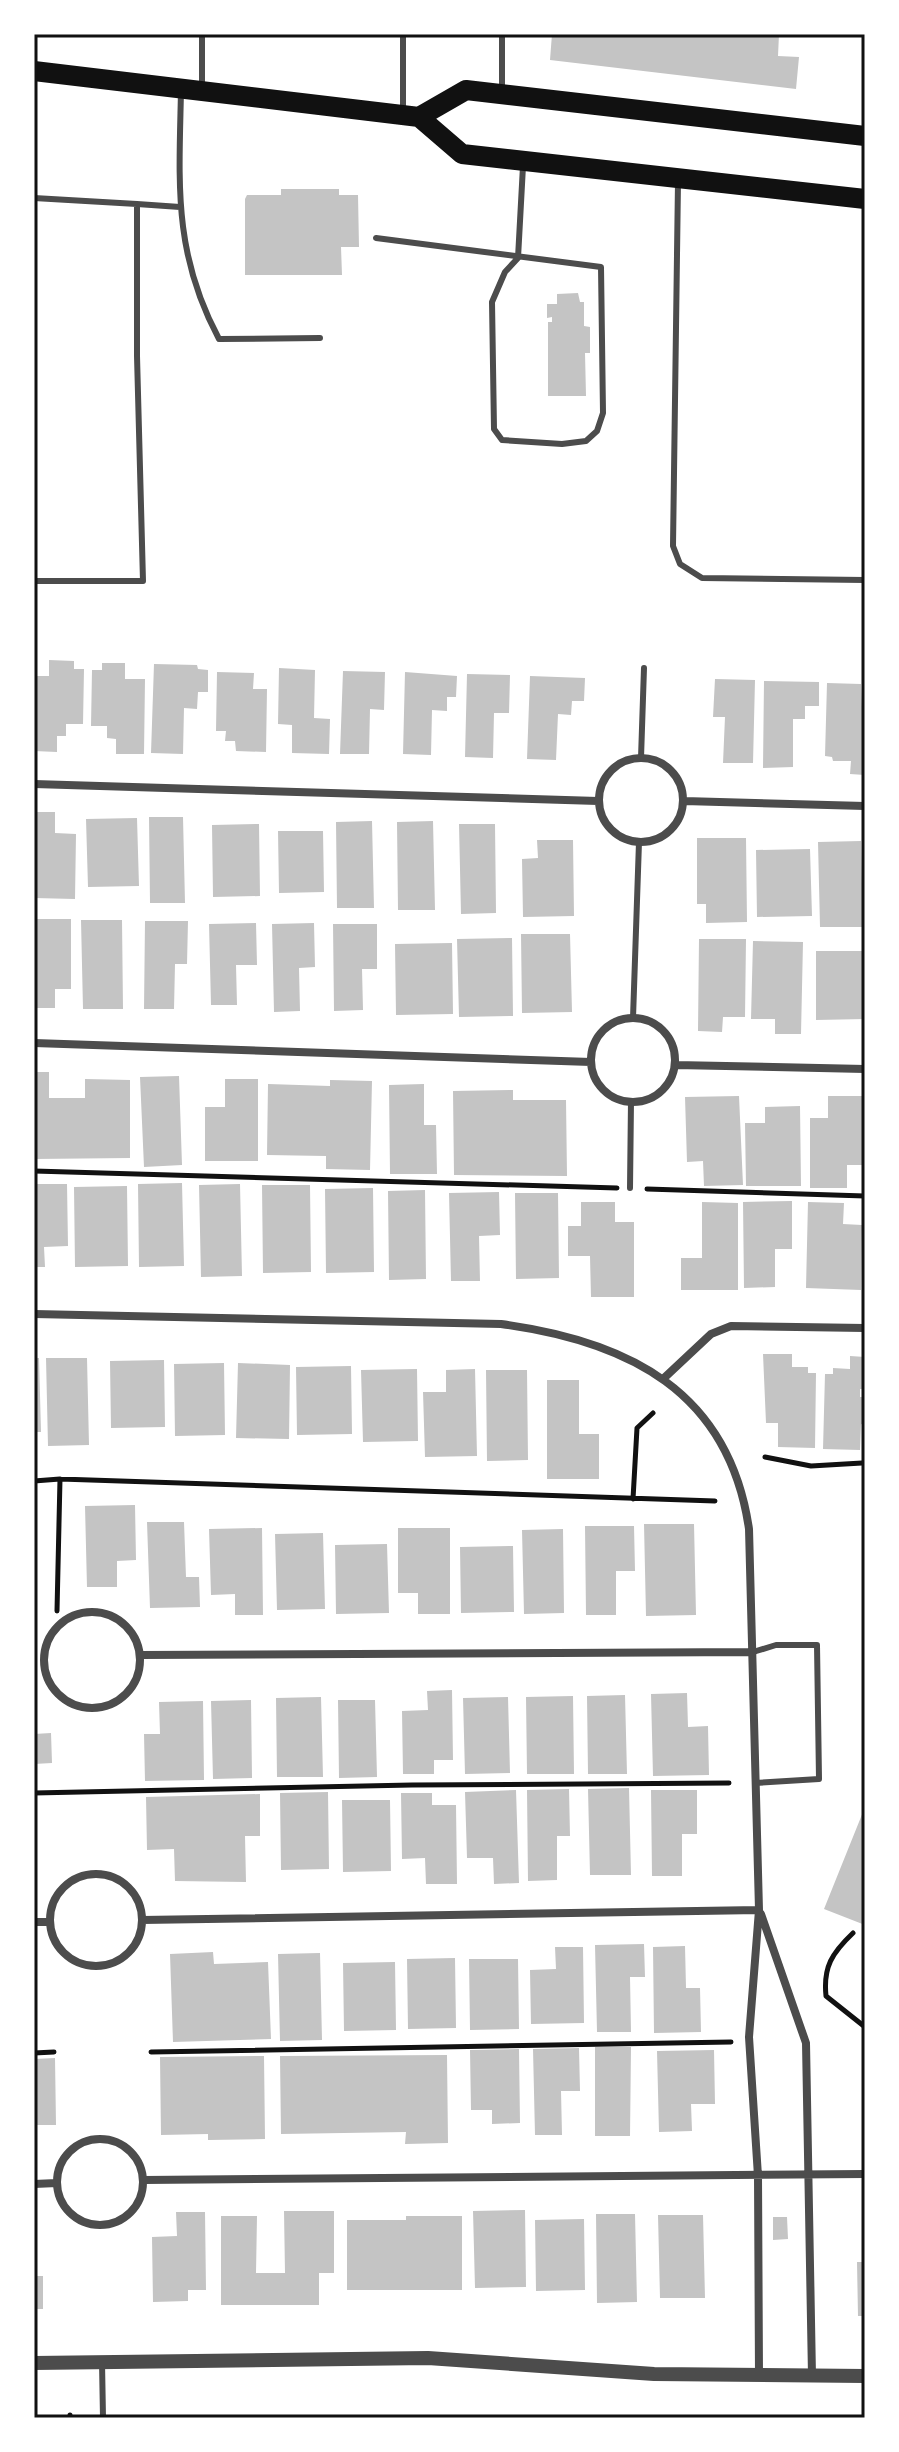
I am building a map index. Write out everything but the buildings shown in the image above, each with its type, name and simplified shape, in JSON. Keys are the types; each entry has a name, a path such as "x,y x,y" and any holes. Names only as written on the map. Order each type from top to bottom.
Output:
{"main road":[{"path":"34,71 411,116 462,154 865,199"},
{"path":"411,116 466,90 865,136"}],"street":[{"path":"641,758 666,766 676,776 684,801 673,828 662,838 639,842 619,837 608,828 598,801 606,775 616,766 641,758"},
{"path":"34,784 598,801"},
{"path":"684,801 865,806"},
{"path":"633,1018 659,1027 674,1051 675,1065 662,1090 650,1099 631,1101 610,1095 600,1087 591,1062 592,1048 608,1027 633,1018"},
{"path":"34,1043 591,1062"},
{"path":"675,1065 865,1069"},
{"path":"34,1314 501,1324 554,1331 609,1348 663,1379 692,1403 729,1456 739,1482 749,1529 759,1910 749,2037 758,2176 759,2375"},
{"path":"663,1379 711,1334 731,1326 865,1328"},
{"path":"100,1612 127,1627 140,1655 133,1686 109,1705 93,1708 67,1701 57,1693 39,1656 48,1640 69,1617 100,1612"},
{"path":"140,1655 753,1652"},
{"path":"88,1874 115,1877 135,1895 142,1920 140,1932 128,1953 108,1964 96,1966 74,1960 64,1953 56,1944 49,1922 51,1909 64,1886 88,1874"},
{"path":"142,1920 759,1910"},
{"path":"759,1910 806,2043 812,2376"},
{"path":"34,1922 49,1922"},
{"path":"100,2139 125,2147 141,2167 144,2180 143,2191 132,2211 114,2224 102,2225 91,2224 71,2214 59,2195 57,2183 62,2161 69,2152 89,2141 100,2139"},
{"path":"144,2180 865,2174"},
{"path":"34,2184 57,2183"},
{"path":"34,2363 428,2358 654,2374 865,2376"}],"lane":[{"path":"202,34 202,90"},
{"path":"403,34 411,116"},
{"path":"502,34 502,95"},
{"path":"181,87 181,231 193,282 219,339 320,338"},
{"path":"376,238 518,258 601,267 603,413 597,431 586,441 525,443 502,440 494,429 492,302 505,272 518,258 523,161"},
{"path":"678,179 673,546 680,564 702,578 865,580"},
{"path":"34,198 180,207"},
{"path":"34,581 143,581 137,204"},
{"path":"641,758 644,668"},
{"path":"633,1018 639,842"},
{"path":"630,1188 631,1101"},
{"path":"753,1652 776,1645 817,1645 819,1779 755,1783"},
{"path":"102,2362 103,2418"}],"path":[{"path":"34,1171 865,1196"},
{"path":"633,1499 637,1428 653,1413"},
{"path":"765,1457 811,1466 864,1463 865,1779"},
{"path":"57,1611 60,1479"},
{"path":"34,1481 60,1479 715,1501"},
{"path":"34,1793 381,1785 729,1783"},
{"path":"853,1933 829,1960 824,1978 826,1996 865,2027"},
{"path":"151,2052 731,2042"},
{"path":"34,2053 54,2052"}]}
